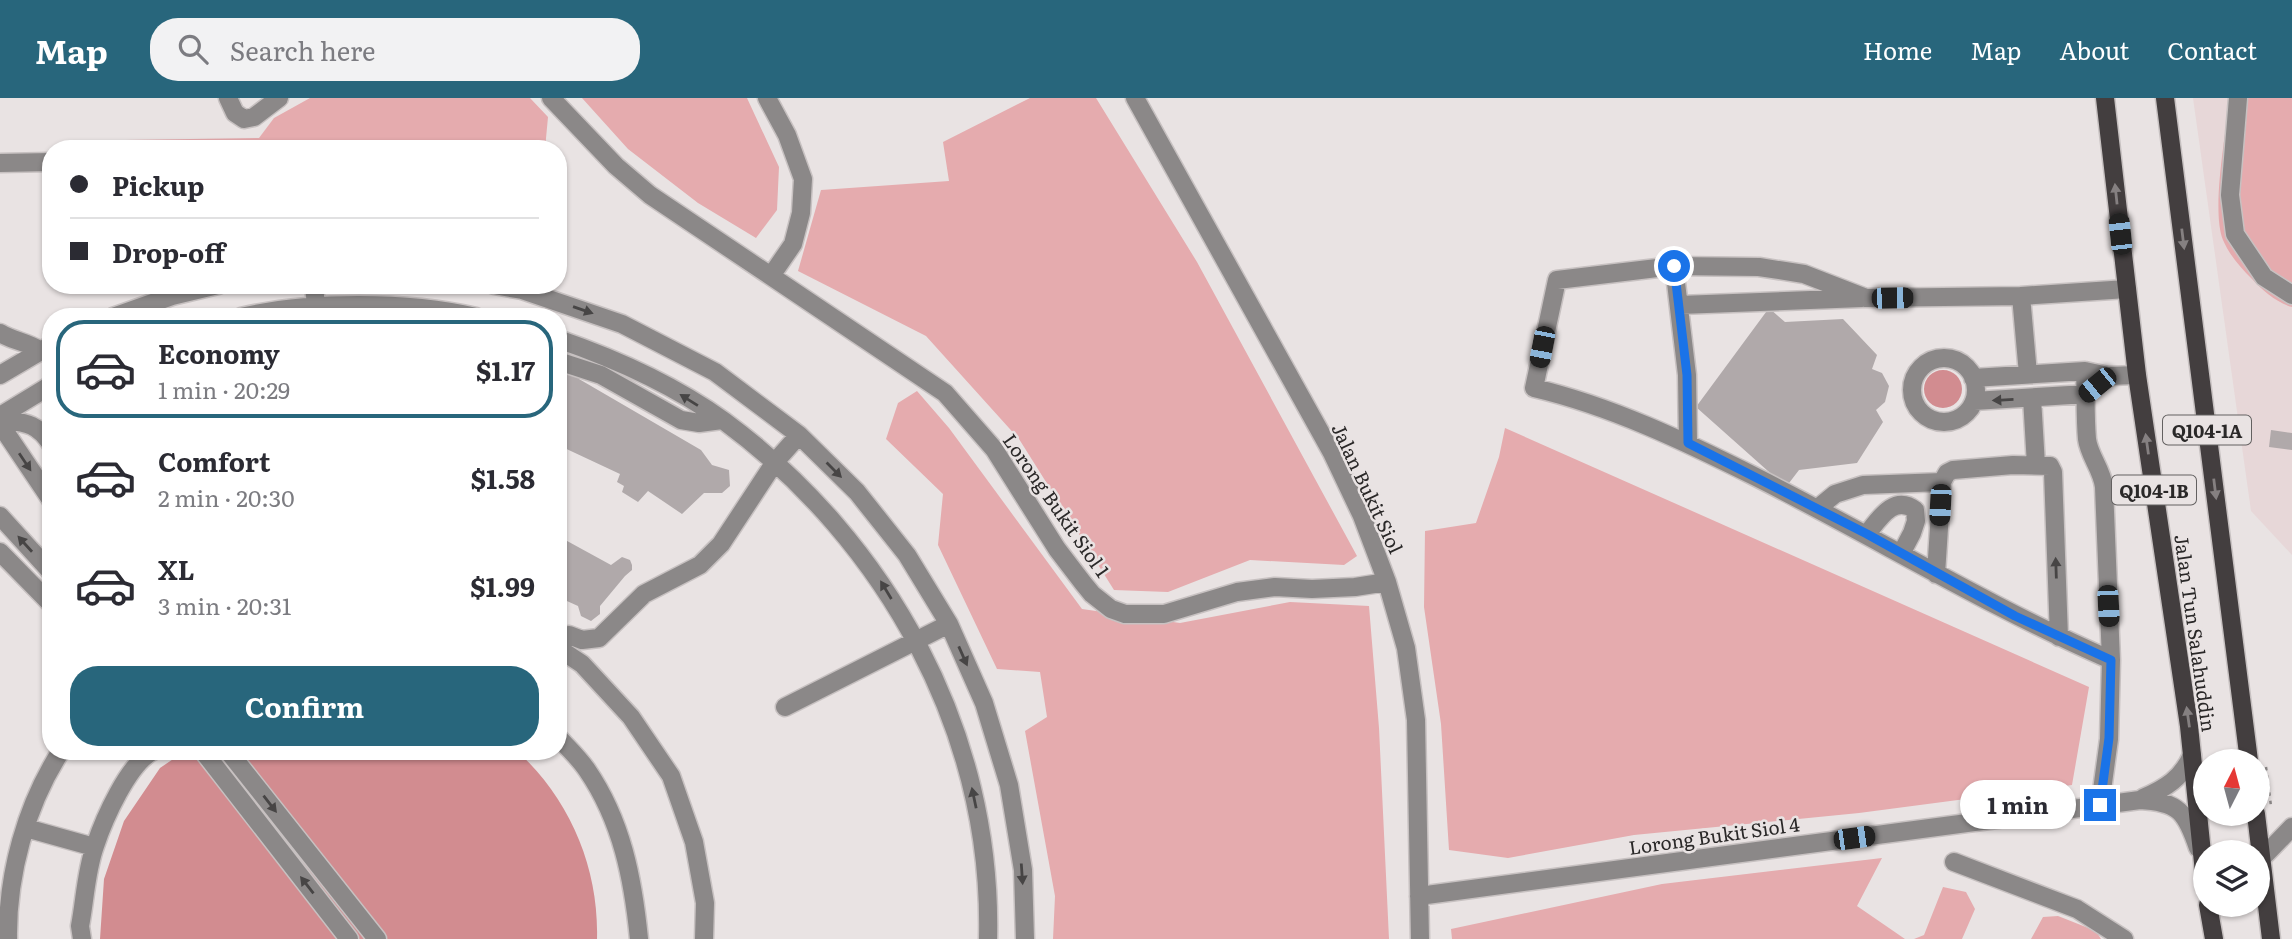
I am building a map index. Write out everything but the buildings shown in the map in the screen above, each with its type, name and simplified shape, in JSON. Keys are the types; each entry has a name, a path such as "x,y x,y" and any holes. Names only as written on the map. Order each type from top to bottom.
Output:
{"main road":[{"name":"Jalan Tun Salahuddin","path":"2105,98 2137,375 2192,755 2200,840"},
{"name":"Jalan Tun Salahuddin","path":"2165,98 2247,749"},
{"path":"2210,917 2214,939"},
{"path":"2269,917 2271,939"}],"street":[{"path":"228,98 234,113 244,119 254,117 279,98"},
{"name":"Lorong Bukit Siol 1","path":"551,98 599,149 650,195 945,393 994,449 1057,549 1083,583 1111,609 1125,614 1164,614 1237,592 1275,587 1312,590 1387,582"},
{"path":"767,98 787,135 803,180 801,213 793,244 771,276"},
{"name":"Jalan Bukit Siol","path":"1135,98 1332,453 1362,516 1387,582 1406,648 1416,720 1420,939"},
{"path":"2238,98 2230,195 2235,234 2263,277 2292,295"},
{"path":"0,163 42,162"},
{"path":"1866,298 1804,274 1759,267 1674,266 1557,280 1534,388 1563,395 1688,443 1818,508 1936,574 2059,637 2111,660"},
{"path":"1674,266 1687,375 1688,443"},
{"path":"1680,305 2021,296 2127,289"},
{"path":"138,308 180,294"},
{"path":"534,294 622,324 715,372 799,435 857,492 907,555 949,624 984,703 1009,785 1023,870 1025,939"},
{"path":"2021,296 2028,374"},
{"path":"0,333 10,339 42,347"},
{"path":"567,342 600,353 663,383 722,420 775,462 830,516 877,576 917,641 946,705 968,772 983,841 989,911 988,939"},
{"path":"0,375 42,350"},
{"path":"1950,359 1959,363 1973,378 1974,401 1961,417 1941,422 1922,414 1916,406 1912,386 1921,368 1930,362 1950,359"},
{"path":"567,364 601,374 681,420 699,423 722,420"},
{"path":"1973,378 2085,371 2108,376 2137,375"},
{"path":"2085,371 2087,439 2104,486 2111,660 2109,738 2100,805"},
{"path":"1974,401 2087,394 2108,376"},
{"path":"0,420 42,391"},
{"path":"2032,398 2036,465"},
{"path":"0,420 30,423 42,431"},
{"path":"0,420 42,486"},
{"path":"567,641 598,638 644,594 700,565 721,544 775,462 799,435"},
{"path":"1936,574 1942,482 1947,473 1953,470 2048,465 2053,471 2059,637"},
{"path":"1818,508 1835,494 1863,485 1942,482"},
{"path":"1867,534 1888,509 1904,504 1911,507 1915,510 1916,521 1901,554"},
{"path":"0,516 42,562"},
{"path":"0,552 42,595"},
{"path":"785,707 949,624"},
{"path":"567,645 631,717 671,776 694,842 705,903 704,939"},
{"path":"567,747 587,769 619,829 634,887 639,939"},
{"path":"2140,800 2171,784 2187,767 2192,755"},
{"path":"8,939 11,878 26,828 56,760"},
{"path":"82,939 80,926 94,847 127,776 140,760"},
{"path":"210,760 349,939"},
{"path":"235,760 377,939"},
{"path":"2140,800 2159,801 2182,812 2195,840"},
{"name":"Lorong Bukit Siol 4","path":"1419,896 2140,800"},
{"path":"2270,850 2292,827"},
{"path":"26,828 94,847"},
{"path":"1954,862 2077,909 2124,939"}],"shaded area":[{"path":"310,98 530,98 548,117 546,140 125,140 259,138 274,118"},
{"path":"582,98 747,98 779,167 777,210 756,238 698,203 628,149"},
{"path":"1030,98 1096,98 1197,262 1357,556 1344,565 1250,560 1168,592 1114,590 1019,439 926,336 798,271 821,190 949,181 943,142"},
{"path":"2193,98 2292,98 2292,555 2251,511"},
{"path":"2230,98 2292,98 2292,307 2265,292 2236,261 2223,240 2218,210"},
{"path":"1943,370 1957,375 1962,389 1957,403 1943,408 1929,403 1924,389 1929,375"},
{"path":"917,391 949,428 1082,609 1180,623 1290,602 1369,606 1379,728 1389,939 1053,939 1055,896 1025,731 1047,717 1040,672 997,669 938,545 943,494 886,439 898,403"},
{"path":"1505,428 2089,687 2072,785 1859,813 1634,835 1508,858 1449,850 1441,724 1424,607 1425,531 1476,523 1499,457"},
{"path":"172,760 526,760 552,791 578,836 593,886 597,939 100,939 104,879 124,821 160,768"},
{"path":"1882,858 1857,906 1905,939 1452,939 1451,929 1662,884"},
{"path":"1943,887 1966,892 1975,909 1962,939 1914,939 1924,935"},
{"path":"2058,916 2096,931 2101,939 2031,939 2043,917"}],"route":[{"path":"1674,266 1687,375 1688,443 1818,508 2015,616 2111,660 2109,738 2100,805"}]}
